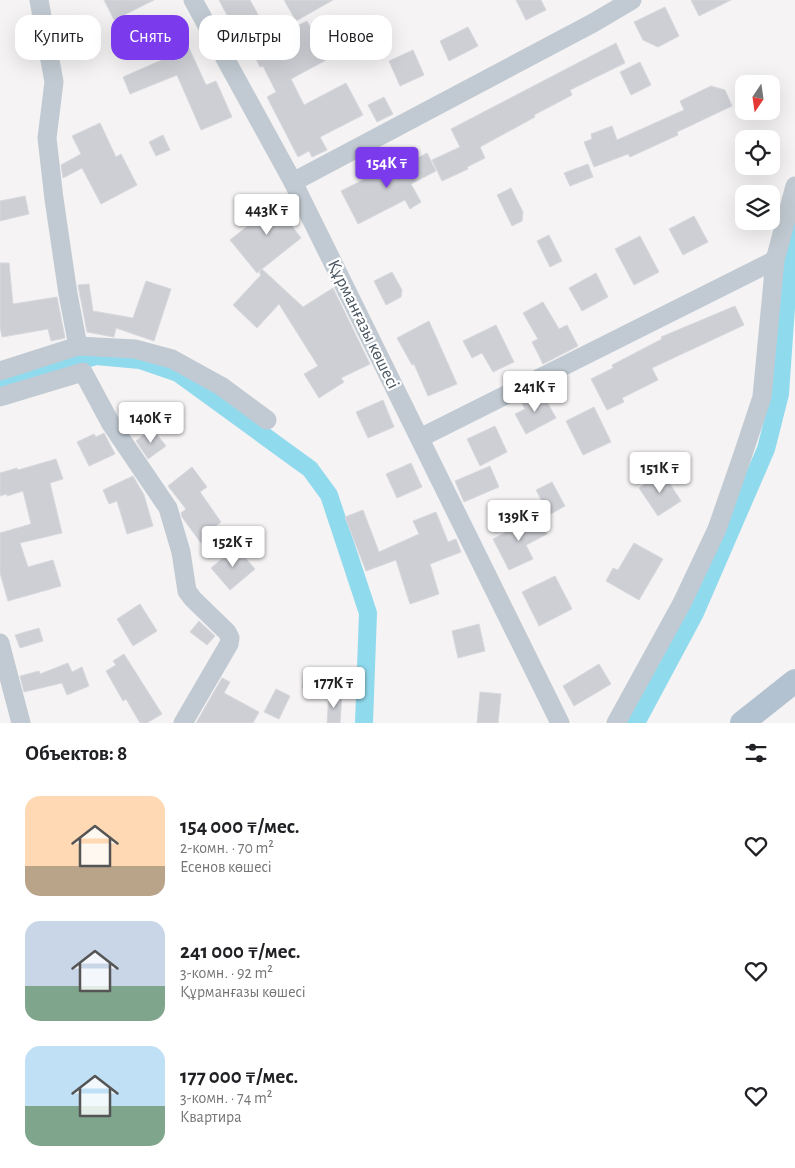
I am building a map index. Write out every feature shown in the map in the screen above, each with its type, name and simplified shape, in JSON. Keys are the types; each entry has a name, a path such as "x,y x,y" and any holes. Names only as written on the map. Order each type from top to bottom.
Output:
{"main road":[{"path":"742,723 795,680"}],"street":[{"path":"39,0 54,82 48,138 54,198 68,294 78,346"},
{"name":"Құрманғазы көшесі","path":"193,0 293,182 560,723"},
{"path":"293,182 593,23 632,0"},
{"path":"616,723 682,603 717,529 762,397 775,260 795,186"},
{"path":"420,438 775,260"},
{"path":"0,371 78,346 135,349 172,359 221,386 267,420"},
{"path":"0,397 83,372 111,424 168,508 181,552 187,591 227,632 230,638 229,644 183,723"},
{"path":"0,643 21,723"}],"building":[{"path":"104,0 154,0 124,15 112,15"},
{"path":"219,0 250,0 258,15 227,15"},
{"path":"284,0 333,0 300,19 300,15 293,15"},
{"path":"516,0 541,0 546,10 526,20"},
{"path":"691,0 731,0 699,16"},
{"path":"665,7 679,36 658,47 643,40 634,22"},
{"path":"307,21 310,26 310,60 326,60 291,79 304,105 346,83 363,115 320,137 327,150 312,157 309,151 298,157 267,97 276,92 263,66 260,67 257,60 300,60 300,24"},
{"path":"468,27 478,46 449,61 440,41"},
{"path":"616,43 625,63 570,90 572,95 480,147 485,158 467,167 468,169 442,181 432,160 460,147 451,129"},
{"path":"189,48 206,85 216,81 232,117 201,130 177,75 130,94 123,77 162,60 189,60"},
{"path":"413,50 424,75 400,86 389,61"},
{"path":"640,62 651,85 631,95 620,72"},
{"path":"711,86 725,90 732,106 677,132 678,135 630,157 628,154 594,167 584,142 592,139 591,134 612,126 617,140 684,110 680,101"},
{"path":"384,97 393,114 377,122 368,105"},
{"path":"100,123 116,157 121,154 137,185 101,204 82,168 63,178 61,165 81,154 72,136"},
{"path":"163,135 170,150 156,156 149,142"},
{"path":"427,153 436,171 411,184 421,202 410,209 405,200 358,224 341,191 372,177 394,164 397,169"},
{"path":"588,164 593,177 570,186 564,173"},
{"path":"511,188 523,212 522,221 512,226 497,195"},
{"path":"25,196 29,214 0,221 0,201"},
{"path":"285,196 295,211 286,218 301,238 257,273 230,240"},
{"path":"694,216 708,242 683,255 669,229"},
{"path":"549,235 562,261 550,267 537,241"},
{"path":"640,236 659,272 634,285 615,249"},
{"path":"0,263 9,263 13,304 57,297 65,338 51,341 48,329 2,337 0,327"},
{"path":"262,269 303,307 333,288 370,364 341,378 344,382 319,398 304,374 318,366 279,304 257,328 233,305 261,275 259,272"},
{"path":"392,272 402,290 401,297 386,305 374,281"},
{"path":"596,273 608,297 582,311 569,288"},
{"path":"146,281 171,289 154,341 116,328 114,337 87,332 78,285 89,284 93,311 133,318"},
{"path":"543,302 559,329 567,325 578,346 543,364 532,342 538,339 523,313"},
{"path":"735,306 744,325 652,368 658,380 622,398 624,402 607,410 591,379 613,368 612,365 662,339 661,337"},
{"path":"429,321 457,384 428,396 414,364 412,365 397,338"},
{"path":"496,325 514,362 493,372 482,353 472,358 463,341"},
{"path":"541,391 556,418 526,434 515,414 525,409 521,402"},
{"path":"383,400 394,427 368,438 356,412"},
{"path":"594,407 611,442 583,455 566,421"},
{"path":"495,426 507,452 480,466 467,439"},
{"path":"152,428 166,446 148,459 136,441"},
{"path":"104,433 115,454 89,466 77,442 94,434 96,437"},
{"path":"56,459 63,479 50,483 62,533 20,543 28,567 53,560 61,586 8,601 0,573 0,533 31,524 23,491 0,496 0,473"},
{"path":"411,463 422,487 397,498 386,474"},
{"path":"490,466 499,487 464,502 455,481"},
{"path":"192,467 207,487 200,492 221,522 212,529 215,533 201,543 182,517 181,513 186,509 168,486"},
{"path":"663,473 681,501 658,516 639,488"},
{"path":"133,476 144,495 153,526 127,534 117,501 109,504 103,490"},
{"path":"552,482 565,506 549,515 536,490"},
{"path":"363,510 379,552 419,534 413,521 436,512 448,542 456,539 461,552 430,564 439,594 410,604 396,560 366,571 345,517"},
{"path":"537,516 547,534 526,545 533,559 509,570 493,539"},
{"path":"634,543 663,559 639,600 606,581 613,568 618,570"},
{"path":"236,547 255,569 230,590 211,568"},
{"path":"555,576 572,609 539,626 522,592"},
{"path":"140,604 157,631 133,646 117,619"},
{"path":"199,621 215,636 207,645 190,632"},
{"path":"479,624 485,651 458,658 452,631"},
{"path":"39,628 43,641 20,648 15,635"},
{"path":"124,654 162,714 147,723 140,723 126,699 123,701 106,671 116,665 113,661"},
{"path":"68,663 72,672 82,667 89,686 67,695 62,683 24,692 20,676 39,671 40,674"},
{"path":"599,664 611,684 574,706 563,686"},
{"path":"304,671 333,674 331,691 302,688"},
{"path":"222,678 230,682 224,693 259,712 253,723 196,723"},
{"path":"276,689 290,696 279,719 264,712"},
{"path":"480,692 501,694 498,723 477,723"},
{"path":"329,694 342,695 340,723 327,723"}],"waterway":[{"path":"636,723 695,613 766,449 780,394 789,264 795,227"},
{"path":"0,383 96,356 140,360 178,373 310,469 329,495 368,613 364,723"}]}
